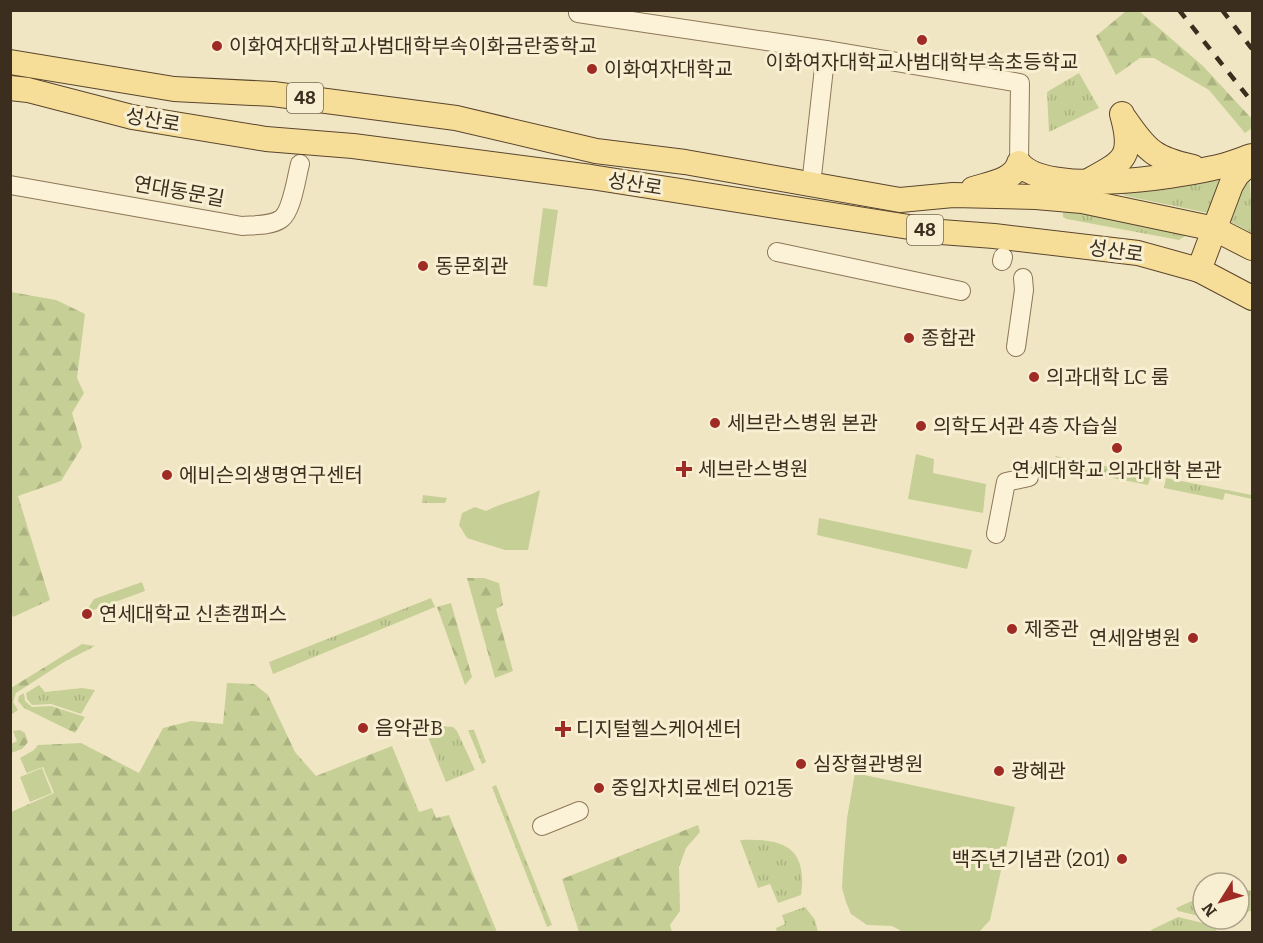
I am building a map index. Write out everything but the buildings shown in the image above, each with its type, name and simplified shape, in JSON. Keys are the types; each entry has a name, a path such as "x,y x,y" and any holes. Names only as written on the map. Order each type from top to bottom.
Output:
{"main road":[{"name":"성산로","path":"10,62 174,89 296,96 456,118 596,151 685,162 900,200 953,195 1036,197 1082,201 1215,229 1252,248"},
{"name":"성산로","path":"10,88 28,90 132,117 266,139 353,146 591,177 942,232 1138,253 1199,270 1252,298"},
{"path":"1036,197 1084,183 1113,167 1123,158 1128,140 1122,114 1138,138 1154,153 1172,163 1205,170"},
{"path":"953,195 1008,177 1019,163 1029,173 1039,177 1084,183 1139,179 1205,170 1252,158"},
{"path":"1199,270 1231,185 1252,158"}],"street":[{"path":"579,10 578,13 826,50 1020,83 1019,163"},
{"path":"811,184 826,50"},
{"name":"연대동문길","path":"10,185 251,225 280,220 288,211 300,165"},
{"path":"777,252 961,291"},
{"path":"1016,347 1024,290 1023,278"},
{"path":"996,534 1006,482 1029,477"},
{"path":"542,826 579,811"}],"green space":[{"path":"1126,11 1139,11 1203,66 1252,119 1252,128 1245,133 1209,90 1154,58 1140,58 1116,75 1096,36"},
{"path":"1079,73 1099,108 1049,132 1047,92"},
{"path":"1225,174 1208,213 1122,194 1124,191"},
{"path":"1249,176 1252,233 1231,222 1230,218 1243,179"},
{"path":"543,208 558,210 547,287 533,285"},
{"path":"1067,208 1185,234 1185,236 1179,240 1067,219 1063,217 1063,212"},
{"path":"11,292 56,300 85,314 77,378 84,393 72,413 82,447 61,481 18,496 50,600 13,617 10,609"},
{"path":"916,454 934,459 933,473 986,484 983,513 908,499"},
{"path":"1055,456 1151,475 1148,485 1072,470"},
{"path":"1166,478 1252,495 1252,499 1225,493 1223,500 1164,488"},
{"path":"540,490 528,550 505,550 467,538 459,525 462,513 475,507 486,511"},
{"path":"423,495 447,498 445,503 422,503"},
{"path":"819,518 972,550 967,569 817,535"},
{"path":"467,578 484,578 499,583 503,605 496,609 513,671 495,678"},
{"path":"142,582 145,591 85,613 94,599"},
{"path":"431,598 435,607 273,674 269,662"},
{"path":"451,603 472,677 465,685 437,607"},
{"path":"82,644 95,646 64,662 16,693 13,702 18,710 11,715 11,688"},
{"path":"227,683 254,684 268,695 295,752 316,776 392,746 419,812 432,808 436,818 449,815 497,932 11,932 11,812 54,793 43,767 27,773 20,758 38,745 81,743 139,773 163,728 191,721 223,724"},
{"path":"39,685 45,692 82,688 95,690 81,714 51,704 32,705 26,693"},
{"path":"24,693 25,701 32,707 51,706 85,717 75,733 24,708 18,701 19,696"},
{"path":"423,725 453,727 475,770 446,782"},
{"path":"20,730 25,733 28,742 22,749 11,753 11,744 17,741 13,731"},
{"path":"468,730 474,730 486,762 482,764"},
{"path":"42,768 52,793 30,802 20,777"},
{"path":"855,773 1015,807 990,920 979,932 903,932 892,926 867,925 851,914 842,888 847,818"},
{"path":"496,785 552,925 547,927 492,787"},
{"path":"698,825 700,832 686,848 679,867 680,911 670,925 672,932 579,932 562,879"},
{"path":"740,840 768,841 789,848 800,865 801,895 778,903 770,884 758,888"},
{"path":"1191,901 1191,914 1178,911 1176,908"},
{"path":"805,907 815,920 818,932 777,932 776,928 785,924 782,915"},
{"path":"1178,917 1191,920 1191,931 1217,932 1152,932 1151,930"}],"railway":[{"path":"1179,10 1252,102"},
{"path":"1222,10 1252,49"}],"place":[{"name":"이화여자대학교사범대학부속초등학교","path":"922,40"},
{"name":"이화여자대학교사범대학부속이화금란중학교","path":"217,46"},
{"name":"이화여자대학교","path":"592,69"},
{"name":"동문회관","path":"423,266"},
{"name":"종합관","path":"909,338"},
{"name":"의과대학 LC 룸","path":"1034,377"},
{"name":"세브란스병원 본관","path":"715,423"},
{"name":"의학도서관 4층 자습실","path":"921,426"},
{"name":"연세대학교 의과대학 본관","path":"1117,448"},
{"name":"세브란스병원","path":"684,469"},
{"name":"에비슨의생명연구센터","path":"167,475"},
{"name":"연세대학교 신촌캠퍼스","path":"87,614"},
{"name":"제중관","path":"1012,629"},
{"name":"연세암병원","path":"1193,638"},
{"name":"음악관B","path":"363,728"},
{"name":"디지털헬스케어센터","path":"563,729"},
{"name":"심장혈관병원","path":"801,764"},
{"name":"광혜관","path":"999,771"},
{"name":"중입자치료센터 021동","path":"599,788"},
{"name":"백주년기념관 (201)","path":"1122,859"}]}
